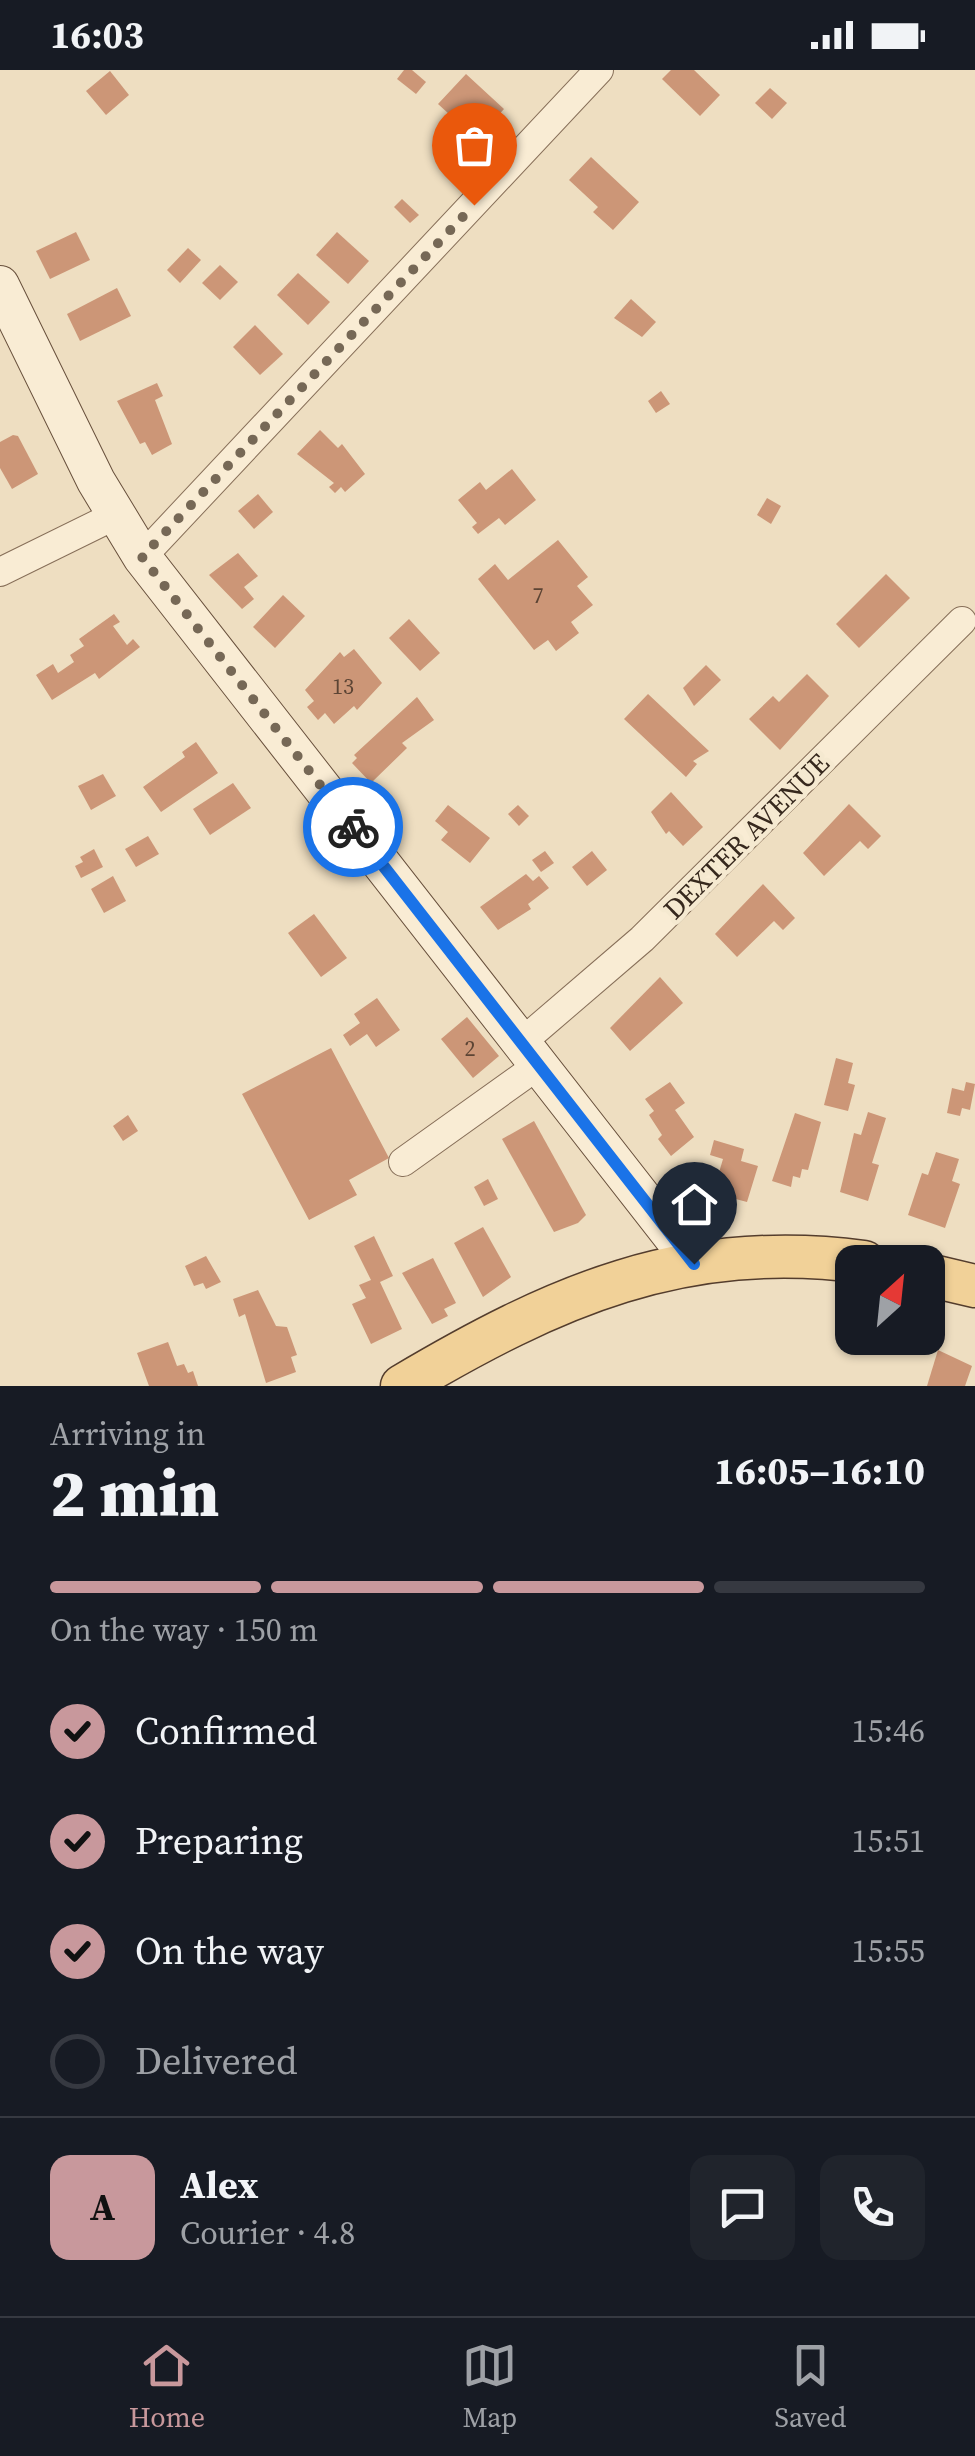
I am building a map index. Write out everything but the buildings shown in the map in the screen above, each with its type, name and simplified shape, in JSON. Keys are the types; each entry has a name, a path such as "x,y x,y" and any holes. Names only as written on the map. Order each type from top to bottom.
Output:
{"main road":[{"path":"402,1386 520,1319 578,1293 694,1264 811,1256 835,1259"},
{"path":"945,1279 975,1286"}],"street":[{"path":"142,557 599,70"},
{"path":"0,286 116,515 142,557 694,1264"},
{"path":"0,572 116,515"},
{"name":"DEXTER AVENUE","path":"403,1162 531,1053 962,620"}],"way so far":[{"path":"353,827 142,557 474,205"}],"route":[{"path":"353,827 694,1264"}]}
